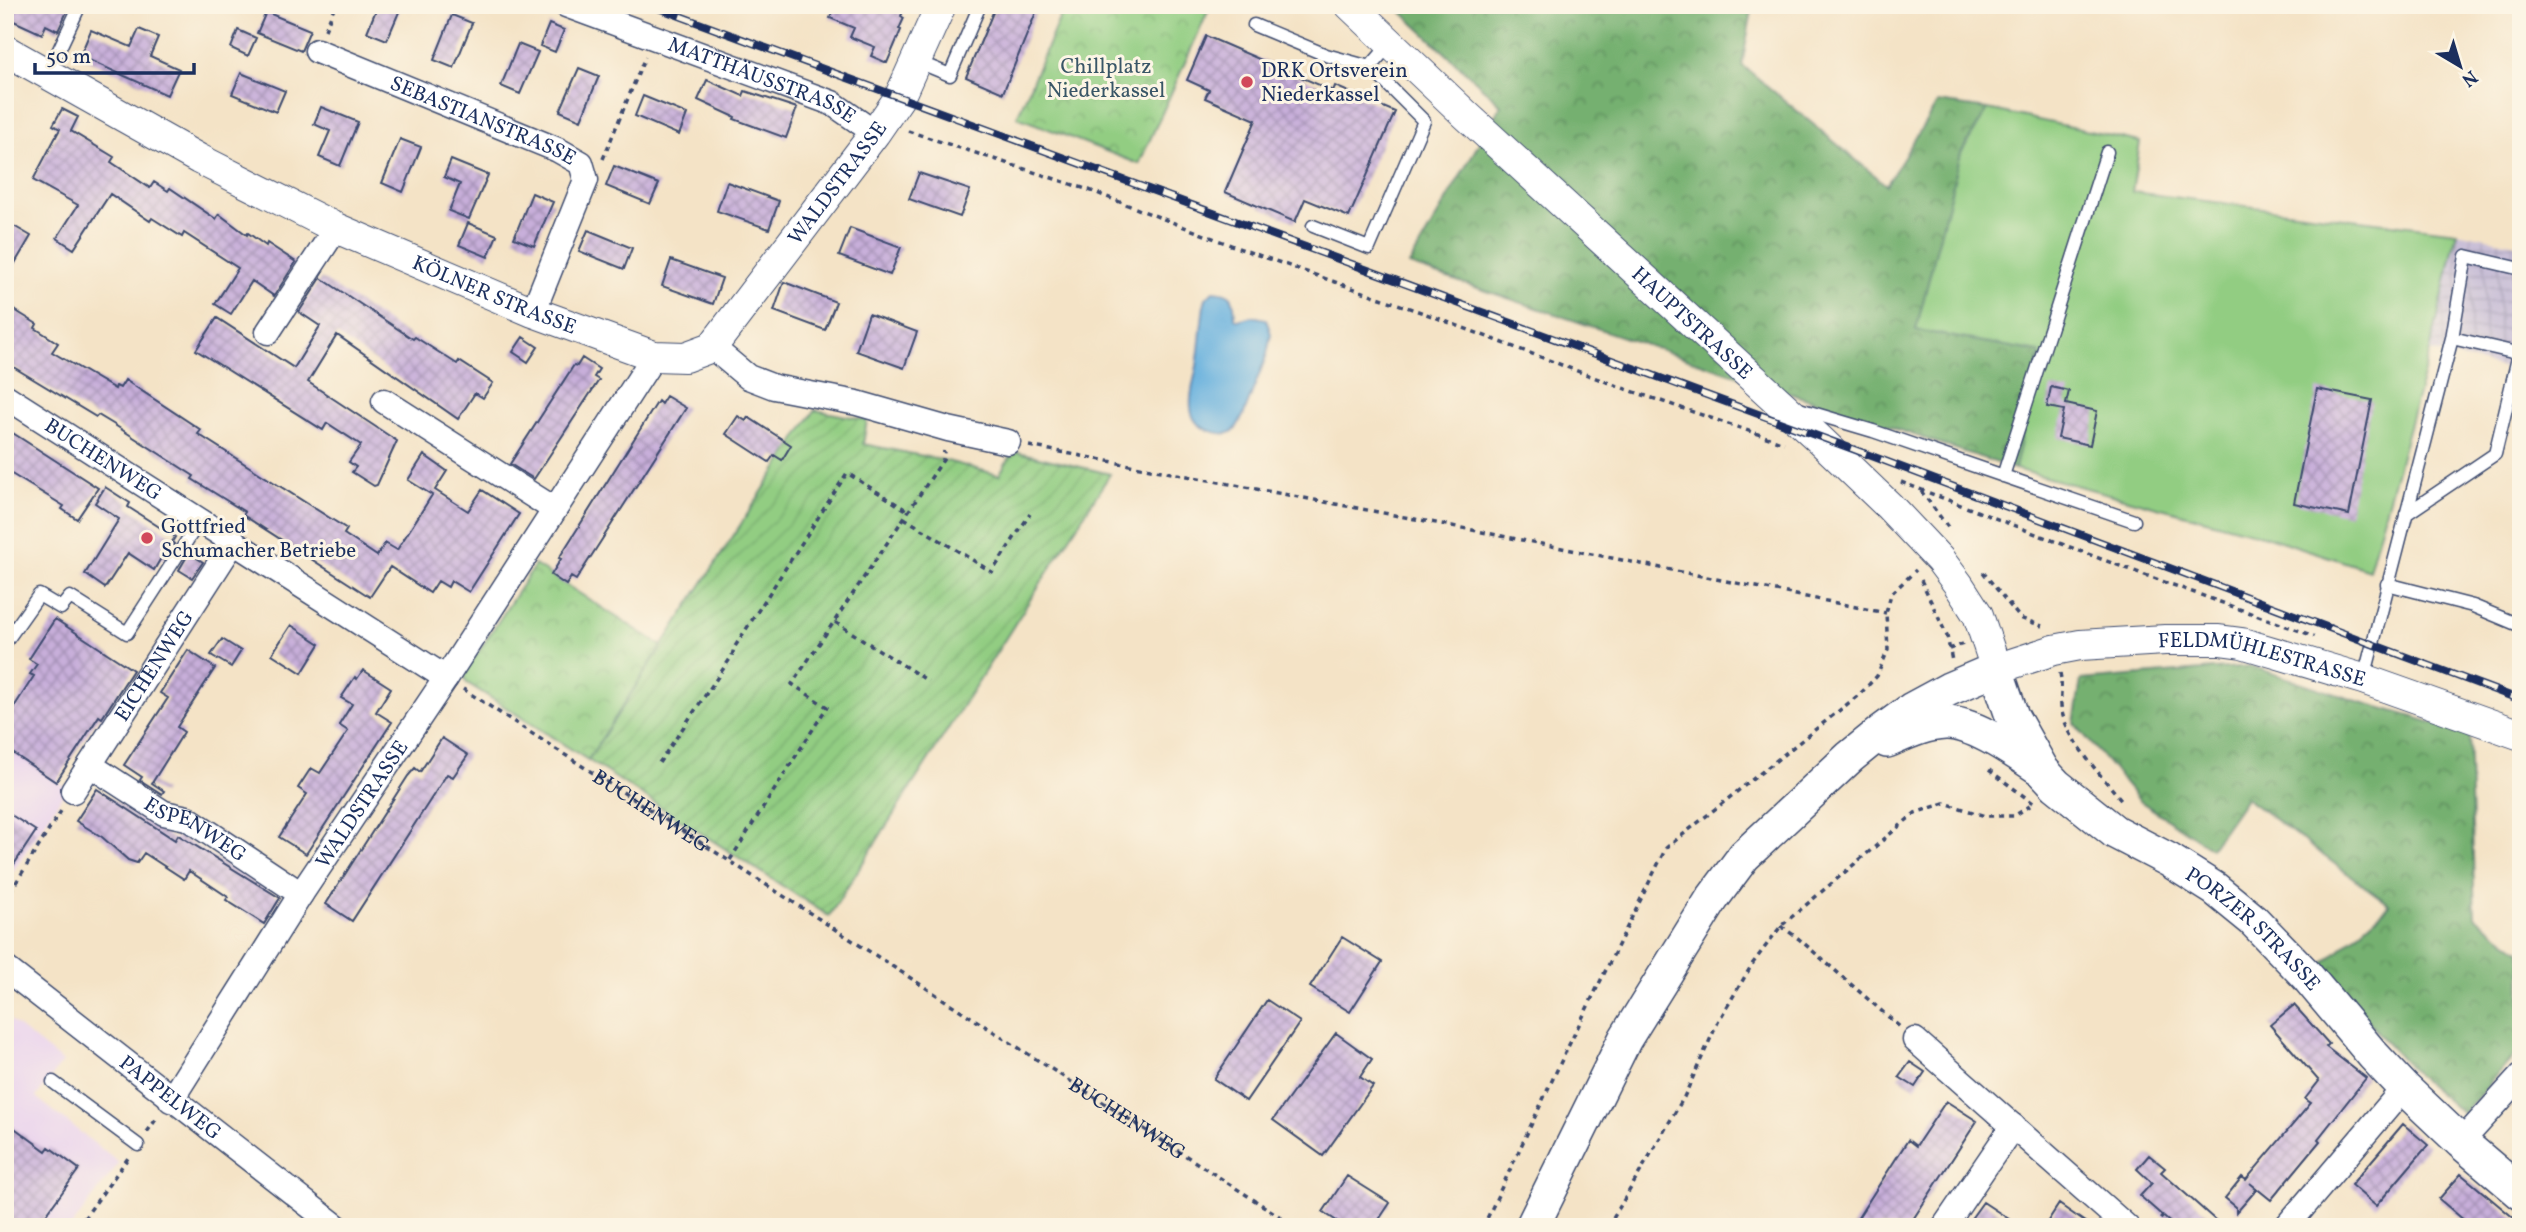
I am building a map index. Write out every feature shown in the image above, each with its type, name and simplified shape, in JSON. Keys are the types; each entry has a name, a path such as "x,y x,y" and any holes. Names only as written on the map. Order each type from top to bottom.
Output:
{"main road":[{"path":"1532,1227 1625,1039 1712,899 1744,856 1850,757 1912,709 1996,669"},
{"name":"PORZER STRASSE","path":"1996,669 2012,716 2044,786 2115,832 2192,874 2253,920 2306,975 2404,1088 2461,1142 2521,1192"},
{"path":"1850,757 1918,728 1948,723 1993,738 2044,786"}],"street":[{"name":"MATTHÄUSSTRASSE","path":"566,5 832,103 878,128"},
{"name":"WALDSTRASSE","path":"712,347 900,98 941,5"},
{"name":"HAUPTSTRASSE","path":"1350,5 1889,506 1940,560 1958,584 1978,615 1996,669"},
{"name":"SEBASTIANSTRASSE","path":"317,51 558,149 581,163 586,180 533,312"},
{"name":"KÖLNER STRASSE","path":"8,56 48,74 200,159 336,228 533,312 654,356 685,357 712,347"},
{"path":"268,332 336,228"},
{"path":"712,347 748,377 774,387 857,403 948,429 1008,442"},
{"name":"WALDSTRASSE","path":"171,1100 301,894 446,678 654,356"},
{"name":"BUCHENWEG","path":"5,396 446,678"},
{"path":"384,401 554,509"},
{"name":"EICHENWEG","path":"73,791 234,541"},
{"name":"FELDMÜHLESTRASSE","path":"1996,669 2054,650 2111,642 2219,640 2242,643 2363,680 2521,735"},
{"name":"ESPENWEG","path":"90,765 164,813 187,818 301,894"},
{"name":"PAPPELWEG","path":"5,968 337,1227"},
{"path":"1915,1040 2127,1227"},
{"path":"2461,1142 2521,1076"},
{"path":"2286,1227 2404,1088"},
{"path":"1944,1227 2013,1126"}],"lane":[{"path":"48,74 80,5"},
{"path":"916,61 950,75 980,5"},
{"path":"1254,25 1326,55 1370,67 1424,121 1369,248 1313,226"},
{"path":"1370,67 1391,44"},
{"path":"2003,476 2107,152"},
{"path":"2363,680 2452,338 2466,256 2521,269"},
{"path":"2406,514 2495,454 2520,354 2452,338"},
{"path":"1783,405 1873,431 2134,522"},
{"path":"5,643 40,595 61,608 70,597 127,633 201,519"},
{"path":"2387,584 2473,606 2521,626"},
{"path":"53,1082 138,1145"}],"path":[{"path":"586,180 601,163 654,36"},
{"path":"878,128 1089,190 1241,249 1432,316 1616,386 1794,446"},
{"path":"730,860 827,707 792,684 943,460 948,429"},
{"path":"1008,442 1452,526 1886,613"},
{"path":"659,764 732,656 847,473 908,511"},
{"path":"1891,477 2101,559 2322,639"},
{"path":"1920,489 1955,537"},
{"path":"904,518 992,572 1030,514"},
{"path":"1908,560 1928,593 1947,636 1959,685"},
{"path":"1979,567 2020,618 2049,628 2063,686 2061,708 2068,731 2128,808"},
{"path":"834,622 928,681"},
{"name":"BUCHENWEG","path":"446,678 1296,1227"},
{"path":"1608,1227 1684,1097 1718,1022 1752,963 1781,926 1914,813 1945,803 1985,816 2014,816 2044,786 1985,767"},
{"path":"5,900 73,791"},
{"path":"1781,926 1915,1040"},
{"path":"78,1227 171,1100"},
{"path":"2154,1227 2163,1216"}],"shaded area":[{"path":"2457,232 2521,245 2521,372 2430,351"},
{"path":"5,748 67,788 5,884"},
{"path":"5,1016 63,1062 36,1097 119,1163 71,1227 5,1227"}],"green space":[{"name":"Chillplatz Niederkassel","path":"1065,5 1211,5 1139,164 1017,117"},
{"path":"1394,5 1753,5 1742,65 1886,185 1938,102 1988,109 1961,153 1916,330 2040,352 2015,469 1409,265 1501,105"},
{"path":"1988,109 2140,142 2132,192 2457,232 2430,351 2369,570 2262,535 2015,469 2040,352 1916,330 1961,153"},
{"path":"815,410 867,420 863,444 943,460 999,475 1013,451 1110,474 829,916 588,760"},
{"path":"535,565 662,646 588,760 466,682 464,674"},
{"path":"2251,666 2354,700 2469,733 2475,917 2521,951 2521,1048 2463,1114 2418,1076 2368,1022 2323,964 2390,905 2246,798 2211,848 2140,801 2074,723 2081,680"}],"water":[{"path":"1213,291 1226,293 1232,298 1235,318 1238,320 1252,316 1266,319 1271,334 1267,354 1243,416 1235,430 1227,434 1201,426 1191,411 1204,306 1206,298"}],"building":[{"path":"5,5 70,5 58,31 46,25 42,34 5,17"},
{"path":"378,5 402,5 387,40 367,32"},
{"path":"836,5 906,5 901,16 904,18 899,29 901,30 887,63 871,56 875,47 850,37 854,28 830,18"},
{"path":"996,5 1039,5 1003,93 966,77"},
{"path":"266,12 310,30 301,51 257,33"},
{"path":"452,15 472,23 454,68 434,60"},
{"path":"549,24 564,30 555,52 540,46"},
{"path":"139,29 158,37 150,56 179,69 167,95 80,56 91,30 131,47"},
{"path":"238,30 256,38 248,56 231,48"},
{"path":"1206,36 1333,91 1335,86 1395,112 1349,217 1305,199 1295,222 1225,192 1256,120 1205,98 1209,90 1187,80"},
{"path":"518,44 538,52 520,94 501,86"},
{"path":"579,68 599,76 581,120 560,111"},
{"path":"241,73 285,91 276,112 232,94"},
{"path":"707,80 743,96 745,91 797,108 786,138 734,119 735,117 698,100"},
{"path":"643,96 687,114 679,135 635,116"},
{"path":"321,107 358,122 340,166 319,157 330,131 314,124"},
{"path":"62,109 78,117 71,131 114,157 111,162 150,188 154,182 168,191 170,188 216,219 219,214 247,235 248,233 266,246 267,243 296,262 274,296 252,281 231,314 215,304 238,268 184,233 182,237 152,218 150,221 110,194 74,249 57,238 78,205 33,180 60,129 53,125"},
{"path":"400,139 421,147 403,192 382,183"},
{"path":"451,160 488,175 469,219 449,211 460,184 444,177"},
{"path":"614,166 659,184 650,204 606,186"},
{"path":"919,173 970,190 960,217 909,199"},
{"path":"727,182 779,201 769,229 717,211"},
{"path":"532,193 553,202 534,246 514,238"},
{"path":"5,221 31,236 5,280"},
{"path":"468,223 497,235 488,257 459,245"},
{"path":"850,228 901,247 890,275 839,256"},
{"path":"588,230 632,248 624,269 579,251"},
{"path":"671,260 722,278 713,304 662,286"},
{"path":"321,278 413,339 415,337 457,364 459,361 493,383 483,398 475,393 458,419 337,335 308,382 397,441 377,485 374,486 352,472 356,467 349,462 361,445 327,423 323,430 196,350 217,318 294,368 320,326 299,312"},
{"path":"784,282 836,302 825,330 774,311"},
{"path":"5,304 37,324 35,328 58,343 52,352 115,389 116,386 120,388 125,380 201,430 198,434 347,529 344,534 377,556 385,543 397,550 432,495 408,480 424,455 447,471 435,490 468,511 482,490 519,514 469,592 451,581 448,587 438,581 430,593 390,567 370,597 243,515 245,512 192,479 194,476 113,424 98,415 96,417 5,362"},
{"path":"869,314 917,332 904,368 856,351"},
{"path":"523,337 538,347 528,362 513,352"},
{"path":"582,358 599,369 594,377 599,380 534,479 510,464 574,365 577,366"},
{"path":"2051,387 2069,391 2066,404 2097,411 2090,445 2058,438 2064,410 2047,407"},
{"path":"2317,389 2372,400 2349,515 2294,503"},
{"path":"666,396 686,408 576,580 571,577 566,585 551,575 561,559 559,558 658,401 661,404"},
{"path":"738,416 746,421 748,417 791,445 782,460 774,455 769,462 726,434"},
{"path":"5,428 98,488 77,519 62,509 64,506 5,470"},
{"path":"105,487 130,503 128,507 175,537 172,542 174,544 164,560 161,558 154,570 128,553 105,588 85,574 119,519 95,503"},
{"path":"189,553 203,562 192,578 179,570"},
{"path":"55,619 133,670 56,782 5,748 13,733 5,728 5,721 34,676 30,674 37,664 29,659"},
{"path":"291,625 320,644 302,673 272,654"},
{"path":"222,639 241,651 231,667 211,655"},
{"path":"188,650 215,668 177,727 184,732 152,783 164,791 162,794 140,780 142,777 124,765 168,698 160,693"},
{"path":"363,670 391,688 376,712 392,722 306,854 279,837 307,794 298,788 311,768 320,773 348,731 339,725 352,704 341,698"},
{"path":"442,738 468,755 453,777 447,774 352,921 326,904 408,776 415,768 420,772"},
{"path":"97,789 175,840 178,835 280,898 264,924 226,900 228,897 189,871 184,879 144,853 137,863 128,860 102,837 76,821"},
{"path":"5,811 36,831 5,878"},
{"path":"1342,937 1382,962 1350,1012 1310,987"},
{"path":"1267,1000 1300,1022 1246,1101 1214,1079"},
{"path":"2294,1005 2329,1044 2326,1047 2366,1078 2318,1139 2320,1141 2271,1200 2250,1183 2257,1189 2236,1213 2236,1207 2225,1198 2242,1177 2246,1180 2311,1103 2305,1099 2319,1081 2270,1025"},
{"path":"1336,1033 1372,1059 1360,1077 1373,1086 1323,1156 1273,1120"},
{"path":"1910,1062 1925,1072 1915,1087 1899,1077"},
{"path":"1946,1101 1977,1121 1908,1227 1852,1227 1908,1140 1916,1146"},
{"path":"5,1121 46,1151 49,1147 79,1169 37,1227 5,1227"},
{"path":"2403,1124 2428,1145 2376,1206 2351,1185"},
{"path":"2149,1155 2165,1168 2161,1172 2223,1227 2175,1227 2140,1196 2152,1183 2137,1169"},
{"path":"2461,1174 2521,1224 2521,1227 2472,1227 2439,1199"},
{"path":"1347,1176 1390,1203 1374,1227 1346,1227 1323,1212"},
{"path":"1983,1202 2021,1227 1965,1227"},
{"path":"2059,1204 2092,1227 2044,1227"}],"railway":[{"path":"650,5 1869,455 2521,700"}],"place":[{"name":"DRK Ortsverein Niederkassel","path":"1247,82"},
{"name":"Gottfried Schumacher Betriebe","path":"147,538"}]}
